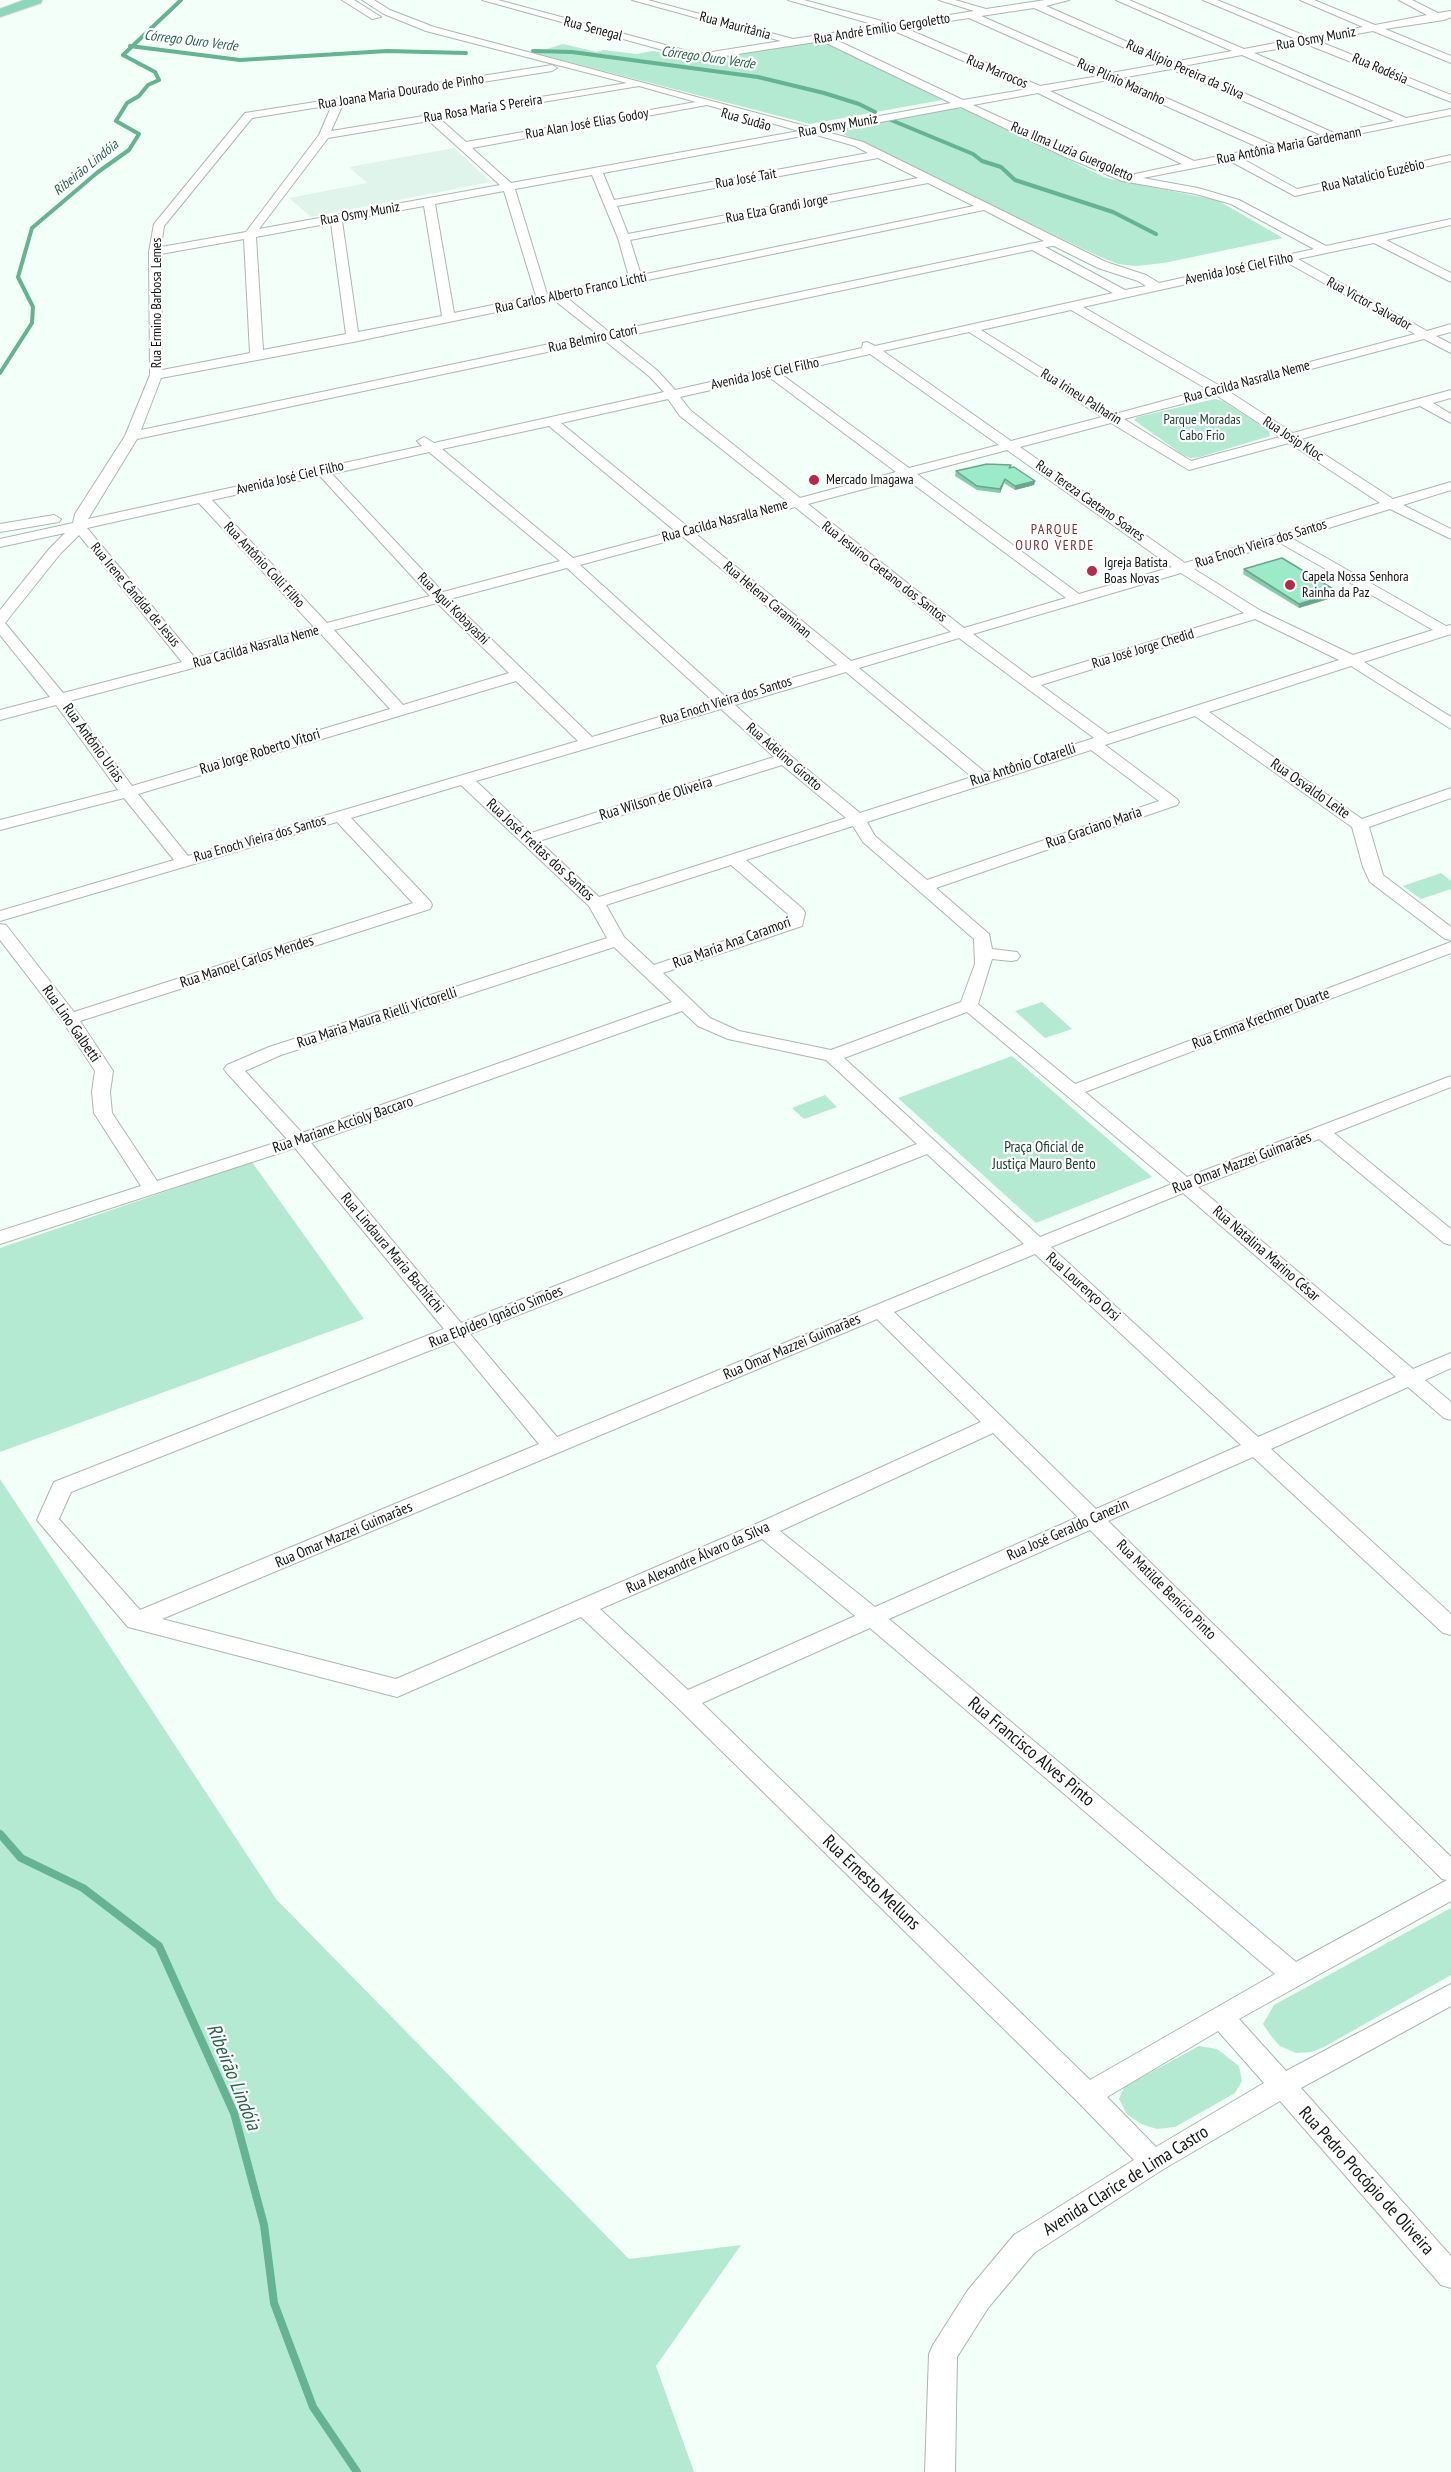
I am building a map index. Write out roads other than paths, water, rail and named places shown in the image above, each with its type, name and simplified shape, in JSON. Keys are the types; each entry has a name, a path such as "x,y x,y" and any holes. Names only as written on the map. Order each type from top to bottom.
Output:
{"main road":[{"path":"0,2 6,0"},
{"path":"0,13 36,0"}],"street":[{"name":"Rua Sudão","path":"347,0 370,15 418,34 693,105 845,148 987,221"},
{"name":"Rua Sudão","path":"367,0 387,12 430,29 859,144 1054,242 1102,265 1142,278 1157,287"},
{"name":"Rua Senegal","path":"487,0 699,57"},
{"name":"Rua Mauritânia","path":"637,0 798,42"},
{"name":"Rua Marrocos","path":"793,0 894,27 1038,89 1193,165"},
{"path":"944,0 990,12"},
{"name":"Rua André Emílio Gergoletto","path":"699,57 1064,0"},
{"path":"1121,0 1406,122"},
{"name":"Rua Rodésia","path":"1208,0 1451,99"},
{"path":"1305,0 1451,60"},
{"path":"1404,0 1451,22"},
{"name":"Rua Alípio Pereira da Silva","path":"1035,4 1334,137"},
{"name":"Rua Osmy Muniz","path":"154,252 1451,14"},
{"name":"Rua Plínio Maranho","path":"971,15 1272,149"},
{"name":"Rua Ilma Luzia Guergoletto","path":"824,38 1126,179 1198,191 1235,202 1325,250"},
{"path":"454,43 470,40"},
{"name":"Rua Joana Maria Dourado de Pinho","path":"249,115 552,68"},
{"name":"Rua Rosa Maria S Pereira","path":"324,135 642,84"},
{"path":"257,357 250,234 324,135 339,101"},
{"name":"Rua Alan José Elias Godoy","path":"463,146 711,103"},
{"name":"Rua Antônia Maria Gardemann","path":"1126,179 1451,112"},
{"name":"Rua Ermino Barbosa Lemes","path":"0,620 81,520 132,436 156,375 154,252 158,226 249,115"},
{"path":"432,118 508,186 543,299"},
{"name":"Rua José Tait","path":"611,204 880,154"},
{"name":"Rua Natalício Euzébio","path":"1231,157 1295,193 1451,158"},
{"path":"596,170 624,238 636,279"},
{"name":"Rua Elza Grandi Jorge","path":"624,238 930,179"},
{"path":"429,201 449,318"},
{"name":"Rua Carlos Alberto Franco Lichti","path":"156,375 353,338 984,207"},
{"name":"Avenida José Ciel Filho","path":"81,520 202,498 322,471 425,442 551,421 860,341 1142,278 1450,214"},
{"name":"Avenida José Ciel Filho","path":"81,520 668,389 772,373 1376,239 1450,214"},
{"path":"336,218 353,338"},
{"path":"1016,237 1124,294"},
{"path":"1376,239 1451,278"},
{"name":"Rua Belmiro Catori","path":"132,436 1054,242"},
{"name":"Rua Victor Salvador","path":"1287,258 1451,350"},
{"name":"Rua Jesuíno Caetano dos Santos","path":"557,296 668,389 685,413 960,632 1030,683 1098,741"},
{"name":"Rua Josip Kloc","path":"1072,306 1216,389 1391,504 1451,535"},
{"name":"Rua Cacilda Nasralla Neme","path":"0,715 1451,328"},
{"name":"Rua Irineu Palharin","path":"972,329 1189,466 1291,437"},
{"name":"Rua Tereza Caetano Soares","path":"860,341 1183,568 1256,614 1353,661 1451,724"},
{"path":"772,373 1075,598"},
{"path":"1291,437 1451,394"},
{"path":"1422,402 1451,419"},
{"name":"Rua Helena Caraminan","path":"551,421 983,778"},
{"name":"Rua Adelino Girotto","path":"425,442 570,563 785,759 857,819 869,839 983,938 984,959"},
{"name":"Rua Agui Kobayashi","path":"322,471 440,598 588,742"},
{"name":"Rua Enoch Vieira dos Santos","path":"0,916 1183,568 1451,486"},
{"name":"Rua Antônio Colli Filho","path":"202,498 400,710"},
{"path":"0,528 81,520"},
{"path":"4,542 81,520"},
{"name":"Rua Irene Cândida de Jesus","path":"81,520 96,548 192,664"},
{"path":"1280,537 1448,630"},
{"path":"4,542 28,543 55,551 82,547 96,548"},
{"name":"Rua José Jorge Chedid","path":"1030,683 1256,614"},
{"name":"Rua Antônio Urias","path":"0,626 60,699 128,792 184,862"},
{"name":"Rua Antônio Cotarelli","path":"596,903 1448,630"},
{"name":"Rua Jorge Roberto Vitori","path":"0,825 128,792 519,675"},
{"path":"1435,713 1451,708"},
{"name":"Rua Osvaldo Leite","path":"1196,710 1360,825 1376,878 1451,935"},
{"name":"Rua Graciano Maria","path":"924,887 1171,802 1098,741"},
{"name":"Rua Wilson de Oliveira","path":"528,839 785,759"},
{"name":"Rua José Freitas dos Santos","path":"464,779 596,903 617,940 683,1004"},
{"path":"1360,825 1451,793"},
{"name":"Rua Manoel Carlos Mendes","path":"70,1019 424,905 340,816"},
{"name":"Rua Maria Ana Caramori","path":"650,972 796,922 798,914 734,859"},
{"name":"Rua Lino Galbetti","path":"0,929 70,1019 104,1071 101,1092 103,1113 153,1189"},
{"name":"Rua Maria Maura Rielli Victorelli","path":"299,1141 233,1069 275,1051 617,940"},
{"name":"Rua Emma Krechmer Duarte","path":"1072,1091 1451,947"},
{"path":"683,1004 709,1025 734,1035 832,1056 969,1005 984,959 1011,961"},
{"name":"Rua Mariane Accioly Baccaro","path":"3,1232 153,1189 299,1141 683,1004"},
{"name":"Rua Natalina Marino César","path":"969,1005 1185,1185 1451,1413"},
{"name":"Rua Lourenço Orsi","path":"832,1056 1451,1627"},
{"name":"Rua Omar Mazzei Guimarães","path":"136,1621 1037,1245 1451,1081"},
{"path":"1322,1132 1451,1239"},
{"name":"Rua Lindaura Maria Bachitchi","path":"299,1141 554,1448"},
{"name":"Rua Elpídeo Ignácio Simões","path":"136,1621 48,1520 62,1487 929,1146"},
{"name":"Rua Matilde Benício Pinto","path":"880,1310 1451,1872"},
{"name":"Rua José Geraldo Canezin","path":"685,1701 1451,1360"},
{"name":"Rua Alexandre Álvaro da Silva","path":"136,1621 397,1688 585,1608 997,1424"},
{"name":"Rua Francisco Alves Pinto","path":"764,1529 873,1618 1295,1976"},
{"name":"Rua Ernesto Melluns","path":"585,1608 685,1701 1088,2095 1153,2162"},
{"path":"1088,2095 1221,2016 1451,1889"},
{"name":"Avenida Clarice de Lima Castro","path":"940,2472 943,2354 978,2299 1024,2244 1153,2162 1282,2086 1451,1994"},
{"name":"Rua Pedro Procópio de Oliveira","path":"1221,2016 1451,2276"}],"waterway":[{"name":"Ribeirão Lindóia","path":"132,46 181,0"},
{"name":"Ribeirão Lindóia","path":"0,373 32,323 33,307 18,277 32,228 98,172 129,150 139,134 116,121 127,103 139,96 148,85 159,80 155,72 123,55 132,46"},
{"name":"Córrego Ouro Verde","path":"132,46 240,60 387,51 466,53"},
{"name":"Córrego Ouro Verde","path":"533,51 572,52 758,77 824,93 859,104 875,112"},
{"name":"Córrego Ouro Verde","path":"891,120 973,154 982,161 1001,167 1015,180 1113,212 1156,234"},
{"name":"Ribeirão Lindóia","path":"0,1834 21,1858 83,1888 159,1946 234,2113 264,2225 274,2303 313,2407 357,2472"}],"place":[{"name":"Mercado Imagawa","path":"814,480"},
{"name":"Igreja Batista Boas Novas","path":"1092,571"},
{"name":"Capela Nossa Senhora Rainha da Paz","path":"1290,585"}],"district":[{"name":"PARQUE OURO VERDE","path":"1055,538"}],"park label":[{"name":"Parque Moradas Cabo Frio","path":"1202,428"},
{"name":"Praça Oficial de Justiça Mauro Bento","path":"1044,1156"}]}
